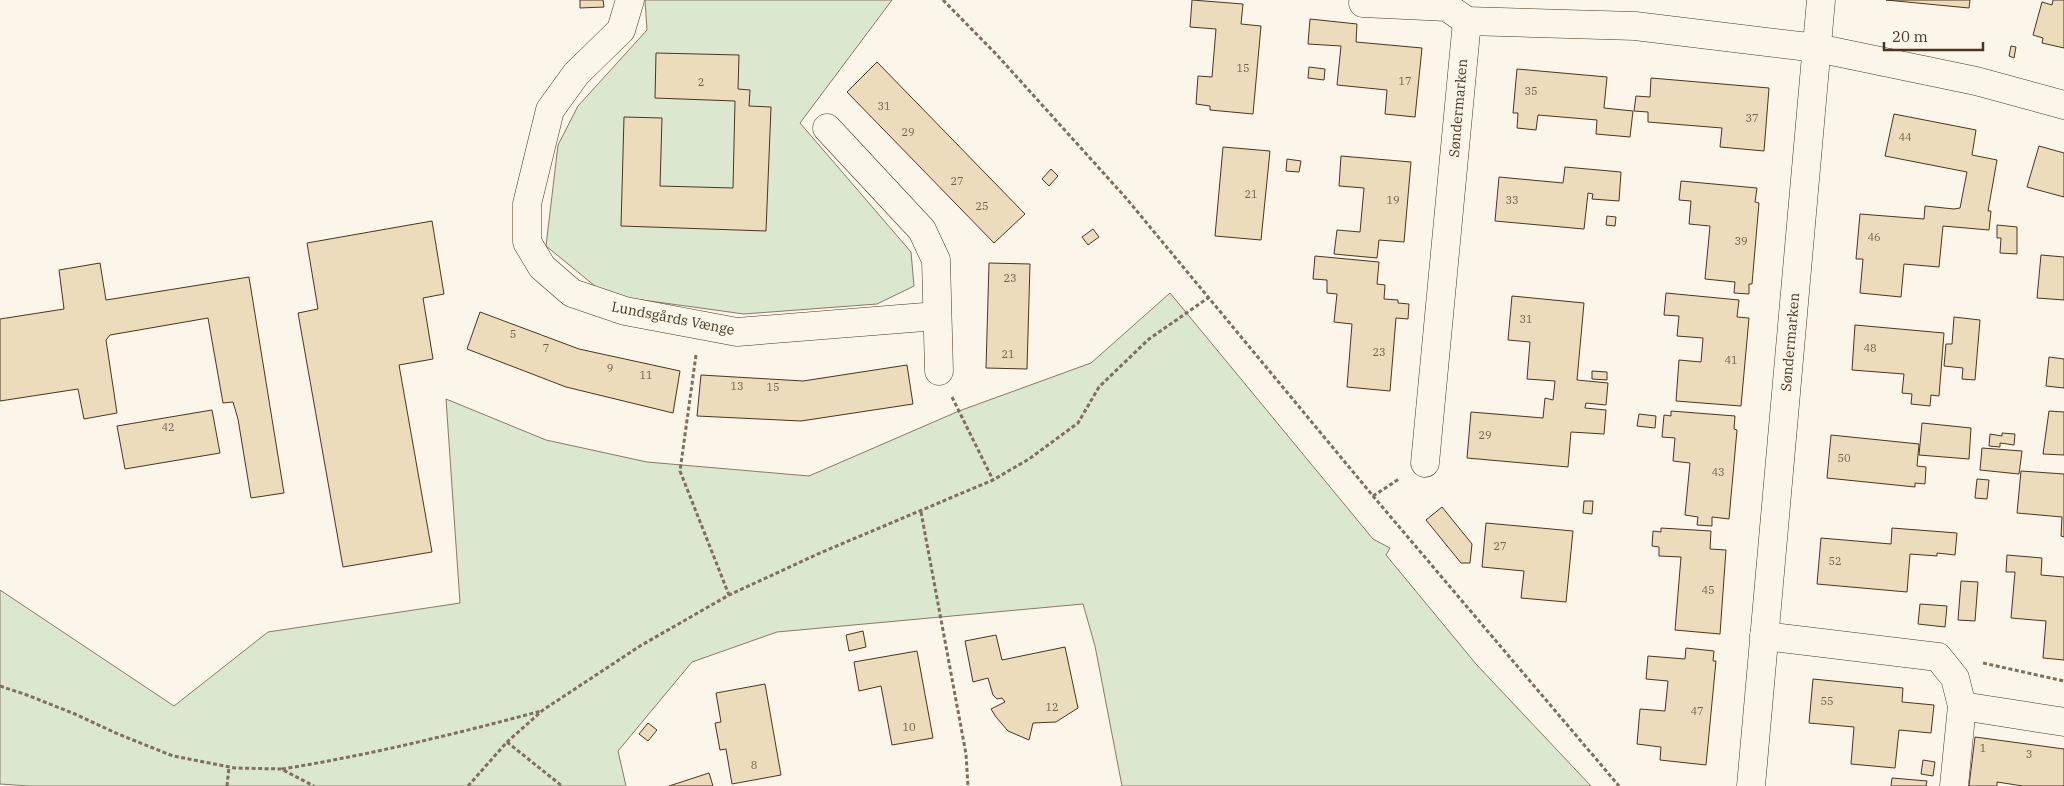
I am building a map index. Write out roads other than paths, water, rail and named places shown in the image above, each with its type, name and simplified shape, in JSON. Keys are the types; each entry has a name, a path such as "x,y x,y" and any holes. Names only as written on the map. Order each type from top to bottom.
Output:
{"street":[{"name":"Lundsgårds Vænge","path":"630,0 621,30 576,74 550,110 527,204 527,242 542,267 572,293 625,311 737,332 937,316"},
{"name":"Søndermarken","path":"1750,786 1822,0"},
{"path":"1363,3 1447,7 1467,21 1635,26 1817,48 1976,81 2064,105"},
{"name":"Søndermarken","path":"1425,463 1467,21"},
{"path":"827,128 922,230 936,260 939,372"},
{"path":"1764,636 1938,657 1955,678 1962,706 1954,786"},
{"path":"1962,706 2064,722"}]}
